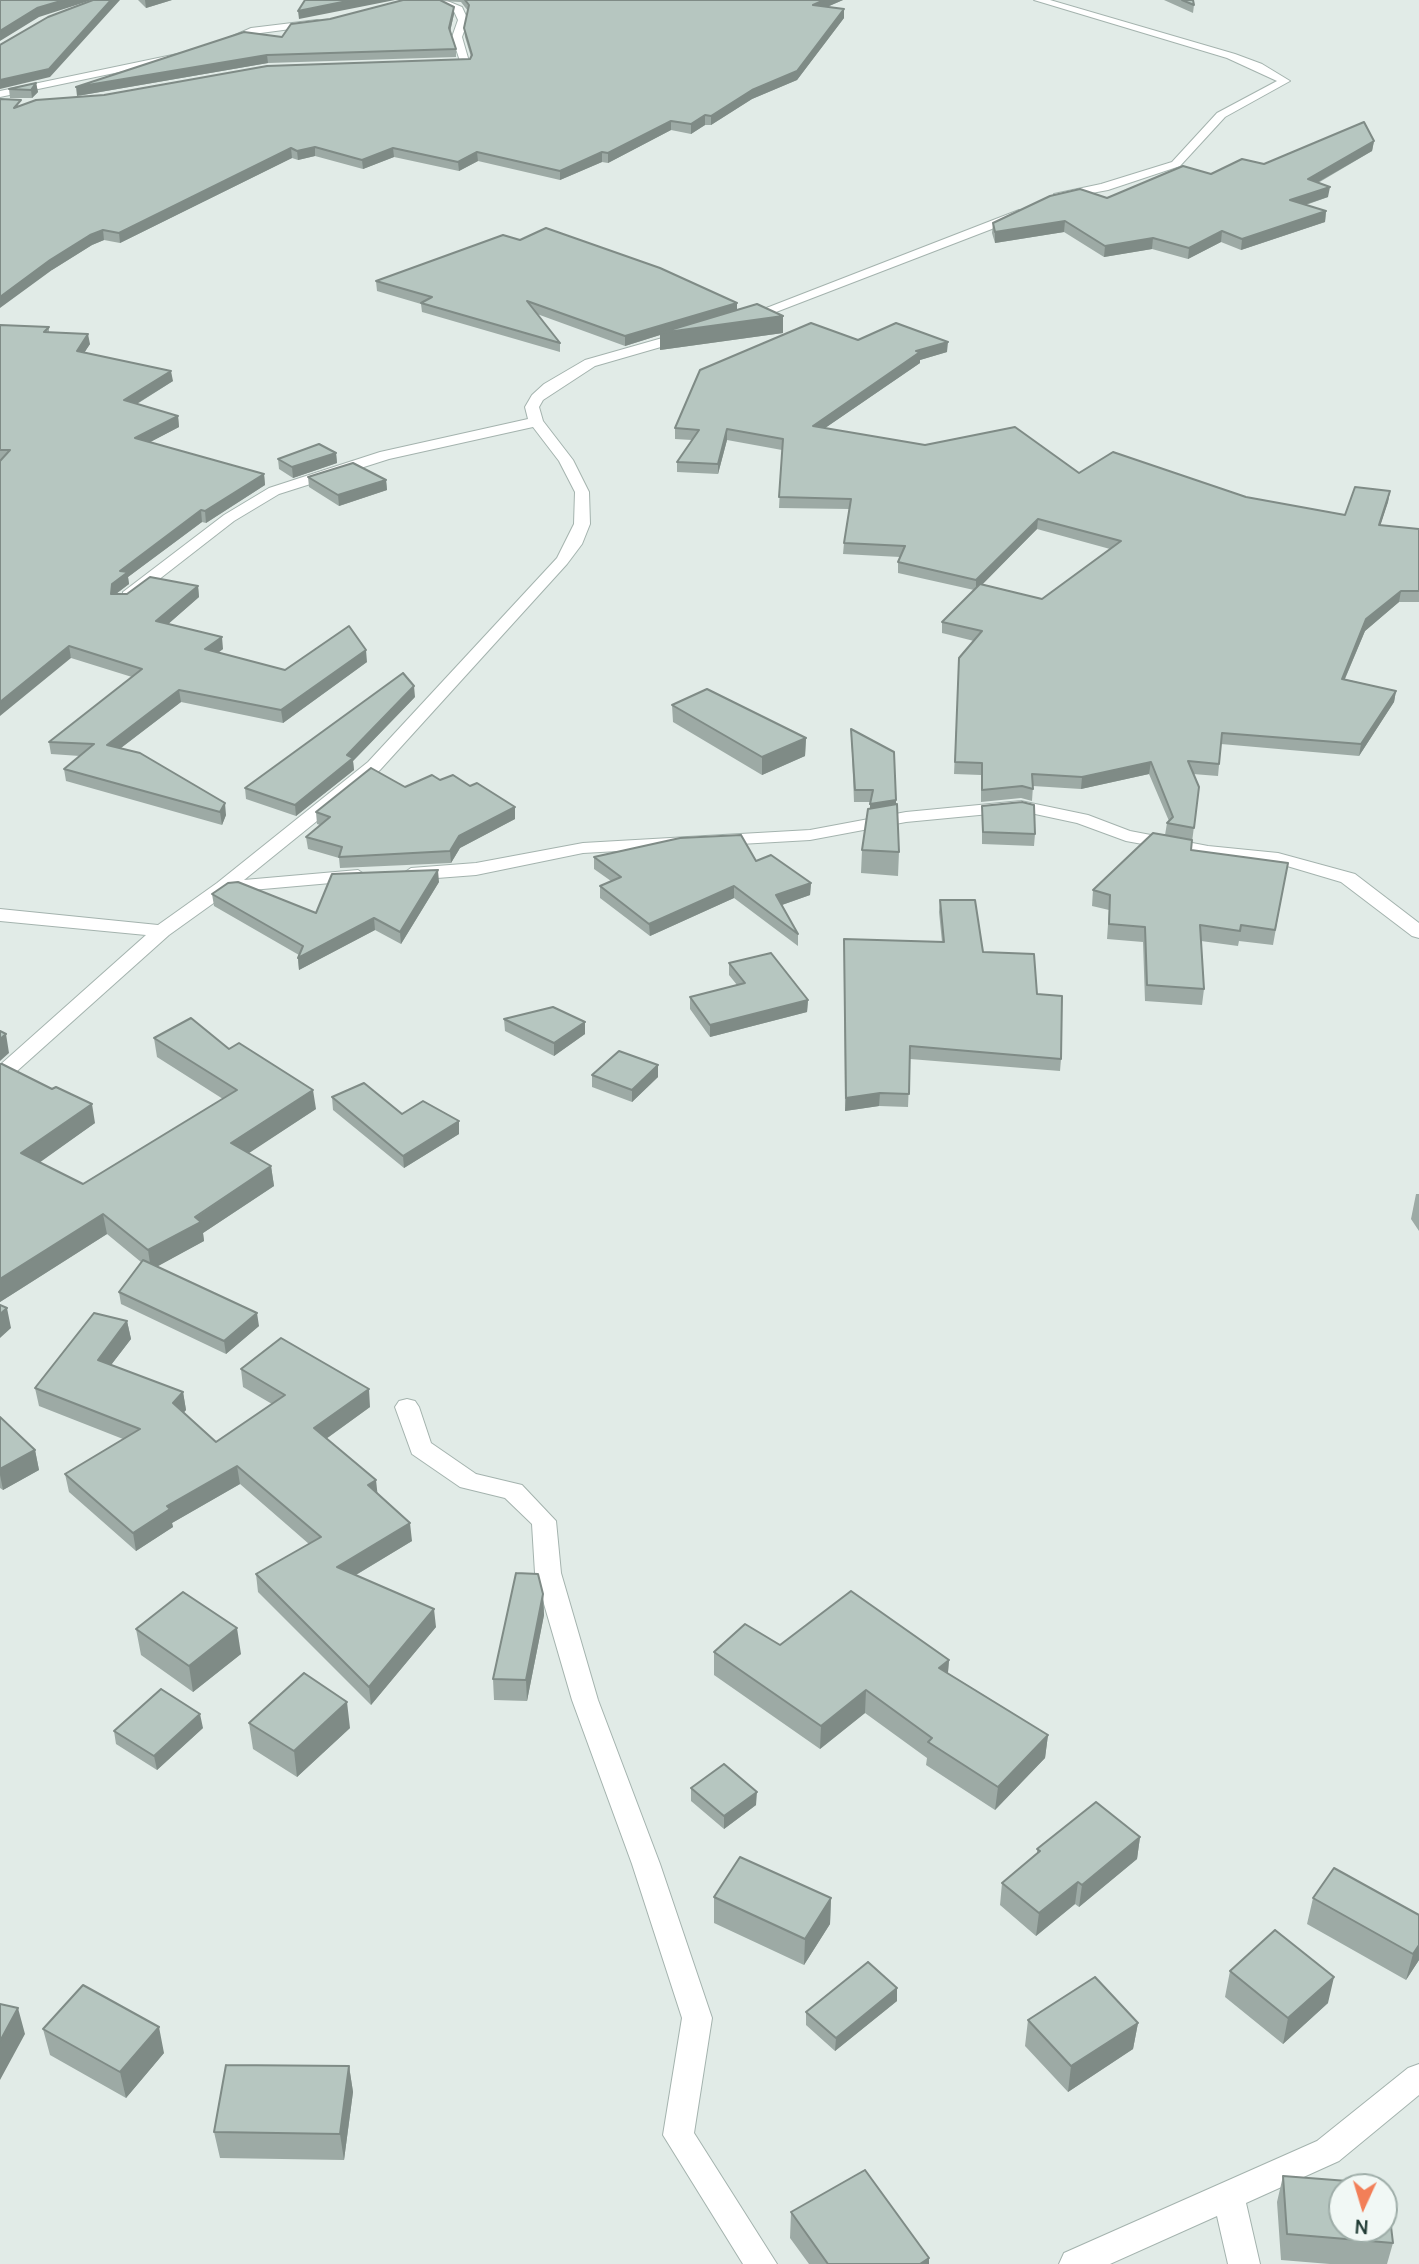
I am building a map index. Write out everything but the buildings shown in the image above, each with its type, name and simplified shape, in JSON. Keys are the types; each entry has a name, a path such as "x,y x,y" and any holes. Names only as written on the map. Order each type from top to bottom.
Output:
{"street":[{"path":"435,0 457,7 462,13 463,25 457,37 458,48 467,60 457,66 435,66"},
{"path":"1039,0 1231,56 1258,65 1285,81 1221,115 1199,135 1176,164 1104,187 1044,201"},
{"path":"214,47 251,31 330,21"},
{"path":"0,94 194,53"},
{"path":"0,103 17,104"},
{"path":"727,324 792,303 985,229 1027,210"},
{"path":"0,1076 162,931 224,887 374,766 574,544 582,524 582,492 566,460 536,422 532,407 537,398 572,372 643,346 705,330"},
{"path":"121,601 229,518 274,491 386,455 536,422"},
{"path":"224,887 476,869 546,853 624,845 810,835 905,817 1021,806 1082,819 1126,836 1208,851 1278,858 1348,878 1419,932"},
{"path":"0,915 162,931"},
{"path":"407,1407 421,1448 469,1482 513,1491 544,1521 548,1573 585,1700 646,1864 697,2018 678,2135 761,2264"},
{"path":"1075,2264 1230,2198 1328,2151 1419,2077"},
{"path":"1230,2198 1244,2264"}]}
